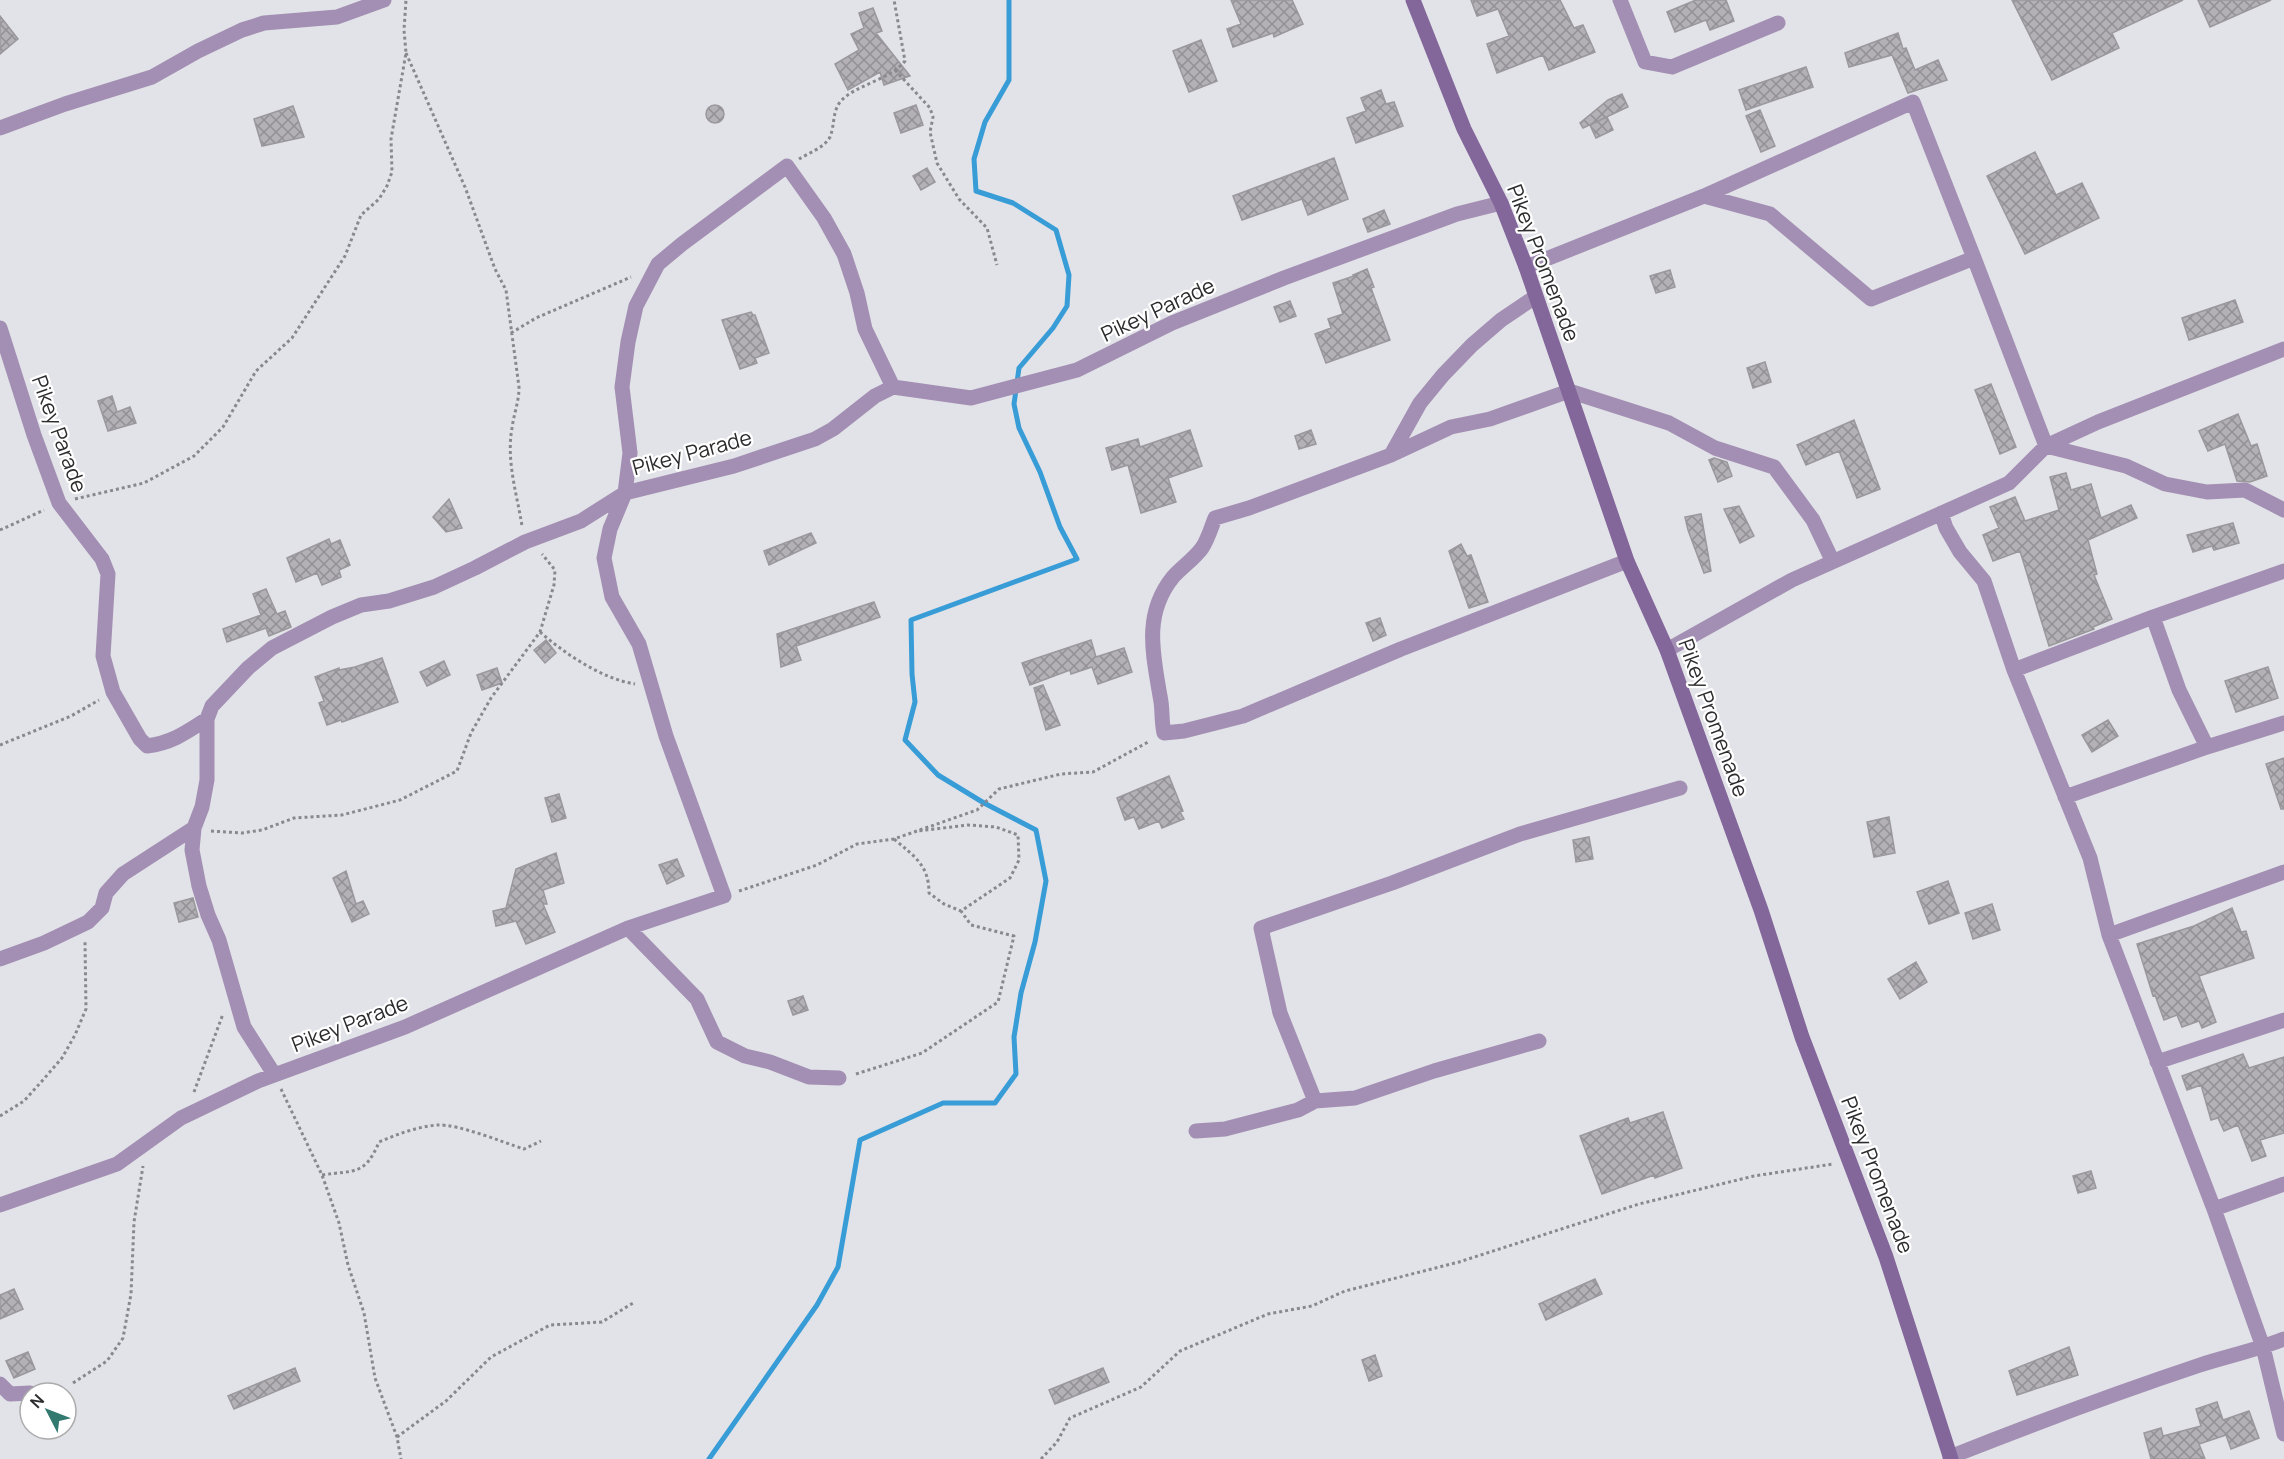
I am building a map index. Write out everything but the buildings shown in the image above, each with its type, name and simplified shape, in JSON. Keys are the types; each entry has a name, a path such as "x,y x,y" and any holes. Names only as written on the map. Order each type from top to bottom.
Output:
{"street":[{"path":"0,128 65,104 152,77 198,51 264,22 337,17 384,0"},
{"name":"Pikey Promenade","path":"1413,0 1464,129 1501,203 1526,267 1627,561 1667,650 1761,910 1803,1037 1886,1257 1950,1458"},
{"path":"1620,0 1644,62 1672,66 1778,23"},
{"path":"1526,267 1704,196 1913,102 2046,446"},
{"path":"724,896 651,686 639,644 612,597 604,558 610,529 625,493 630,453 622,387 636,306 658,264 681,244 787,166 824,218 844,254 866,329 893,387"},
{"path":"1704,196 1770,214 1871,299 1974,258"},
{"name":"Pikey Parade","path":"0,328 34,435 59,503 102,559 108,574 103,656 113,692 140,739 147,746 164,744 179,738 207,719 212,706 227,688 272,648 332,617 361,605 389,601 434,587 525,542 581,521 625,493 716,471 815,439 833,429 875,396 893,387 971,398 1077,370 1172,323 1284,278 1457,214 1501,203"},
{"path":"1390,455 1420,403 1443,375 1472,345 1535,297"},
{"path":"1667,650 1832,560 2008,483 2046,446 2098,422 2284,349"},
{"path":"1627,561 1401,649 1243,716 1184,731 1164,733 1161,721 1161,698 1153,660 1152,624 1162,594 1174,577 1204,546 1215,518 1249,508 1390,455 1451,427 1490,420 1569,391 1669,423 1716,448 1774,467 1813,520 1832,560"},
{"path":"2046,446 2126,466 2165,484 2207,492 2245,490 2284,510"},
{"path":"1941,513 1946,528 1960,552 1984,581 2014,670 2090,858 2109,935 2214,1209 2263,1347 2284,1434"},
{"path":"2014,670 2153,617 2284,571"},
{"path":"2153,617 2179,690 2207,747"},
{"path":"207,719 207,780 202,807 194,828 192,850 199,886 219,940 244,1027 274,1074"},
{"path":"2066,797 2207,747 2284,723"},
{"path":"1315,1101 1280,1013 1261,928 1392,883 1520,834 1680,788"},
{"path":"0,959 44,943 88,922 102,908 106,893 123,874 194,828"},
{"path":"2109,935 2284,872"},
{"name":"Pikey Parade","path":"0,1205 117,1164 181,1118 274,1074 405,1027 628,928 724,896"},
{"path":"628,928 697,999 717,1042 745,1056 770,1062 809,1077 839,1078"},
{"path":"2157,1062 2284,1020"},
{"path":"1196,1131 1225,1129 1298,1110 1315,1101 1355,1098 1434,1071 1539,1041"},
{"path":"2214,1209 2284,1184"},
{"path":"1950,1458 2104,1398 2284,1339"},
{"path":"0,1384 10,1394 18,1394"}],"path":[{"path":"0,530 59,503 144,483 194,456 223,427 256,371 292,338 345,256 361,215 379,199 392,172 392,139 406,53 404,30 406,0"},
{"path":"787,166 823,145 830,138 835,110 842,100 895,70 905,61 894,0"},
{"path":"194,828 222,833 242,833 262,830 294,818 342,815 400,800 457,771 471,734 491,698 540,632 554,585 555,570 545,556 525,542 511,471 512,428 519,400 506,290 495,269 465,187 406,53"},
{"path":"895,70 930,108 933,117 930,132 937,163 959,199 987,228 997,265"},
{"path":"511,333 536,318 633,276"},
{"path":"540,632 563,652 583,663 624,682 651,686"},
{"path":"0,745 71,716 113,692"},
{"path":"724,896 817,865 857,844 894,839 977,810 999,789 1061,774 1093,772 1164,733"},
{"path":"918,831 968,825 996,826 1018,835 1019,860 1010,878 961,911"},
{"path":"839,1078 886,1066 922,1053 998,1002 1014,936 971,925 961,911 944,904 928,893 929,876 915,856 894,839"},
{"path":"0,1116 24,1101 62,1058 75,1035 86,1009 84,963 85,933 88,922"},
{"path":"193,1093 214,1040 231,987"},
{"path":"274,1074 322,1175 339,1223 348,1265 364,1313 375,1378 396,1437 401,1459"},
{"path":"322,1175 363,1168 372,1159 379,1142 406,1131 439,1125 460,1129 524,1149 541,1141"},
{"path":"76,1381 107,1361 123,1338 131,1294 134,1222 141,1172 149,1140"},
{"path":"1041,1459 1057,1442 1070,1418 1141,1388 1180,1351 1268,1314 1311,1306 1346,1291 1459,1262 1639,1204 1754,1176 1849,1161"},
{"path":"396,1437 447,1401 491,1357 550,1325 602,1322 633,1303"}],"waterway":[{"path":"709,1459 817,1305 838,1267 860,1140 943,1103 995,1103 1016,1074 1014,1037 1021,993 1035,942 1046,881 1036,830 984,803 938,775 905,740 915,702 911,620 1077,559 1060,527 1040,472 1019,428 1014,404 1019,368 1053,328 1067,306 1069,275 1056,230 1013,203 976,191 974,159 985,122 1009,80 1009,0"}]}
